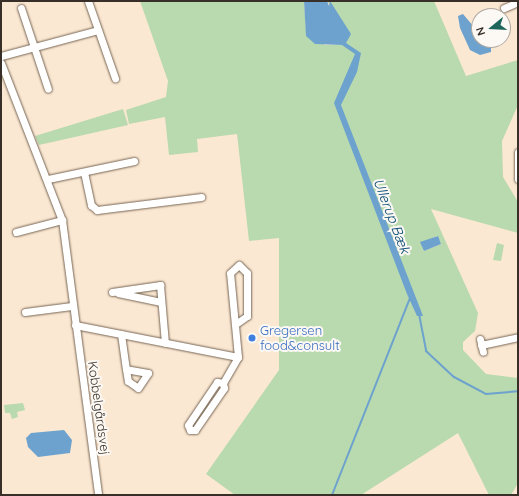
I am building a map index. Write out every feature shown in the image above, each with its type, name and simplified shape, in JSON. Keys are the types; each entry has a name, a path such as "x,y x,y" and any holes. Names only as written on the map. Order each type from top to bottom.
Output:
{"street":[{"path":"88,1 115,78"},
{"path":"504,8 517,2"},
{"path":"21,8 32,48 48,89"},
{"path":"1,56 98,30"},
{"name":"Kobbelgårdsvej","path":"1,63 48,179 62,220 72,306 98,495"},
{"path":"518,152 518,179"},
{"path":"48,179 134,162"},
{"path":"84,172 91,205 97,210 201,197"},
{"path":"16,232 62,220"},
{"path":"223,383 217,382 188,425 190,430 195,430 224,388 223,383 238,357 238,323 232,315 230,273 239,265 247,273 247,316 238,323"},
{"path":"162,302 112,292 160,285 162,302 165,343"},
{"path":"25,312 72,306"},
{"path":"75,325 238,357"},
{"path":"121,334 126,369"},
{"path":"481,346 518,337"}],"green space":[{"path":"140,1 304,1 306,30 325,45 345,45 336,15 327,1 434,1 466,76 518,60 518,105 502,141 503,177 518,202 518,233 431,209 478,313 475,331 463,342 463,350 486,374 518,378 518,483 511,495 489,495 458,433 361,495 235,495 206,474 279,370 279,238 249,241 237,134 197,139 198,152 169,155 165,117 129,124 126,110 166,97 168,81","holes":["437,236 441,244 424,251 421,243"]},
{"path":"123,109 128,125 39,145 35,136"},
{"path":"497,243 504,245 501,261 493,260"},
{"path":"23,403 25,410 17,412 18,417 12,419 10,413 5,413 4,405"}],"water":[{"path":"304,1 327,1 329,6 330,1 351,34 346,43 361,53 357,72 341,105 423,316 417,316 407,294 334,103 355,54 342,45 315,44 306,36"},
{"path":"463,14 471,24 471,48 491,48 491,52 480,55 470,50 460,28 458,16"},
{"path":"438,236 441,244 424,251 420,242"},
{"path":"64,430 72,440 70,453 38,457 28,447 26,438 31,433"}],"waterway":[{"path":"332,495 410,298"},
{"name":"Ullerup Bæk","path":"419,314 426,351 454,377 486,394 518,391"}],"place":[{"name":"Gregersen food&consult","path":"252,338"}]}
